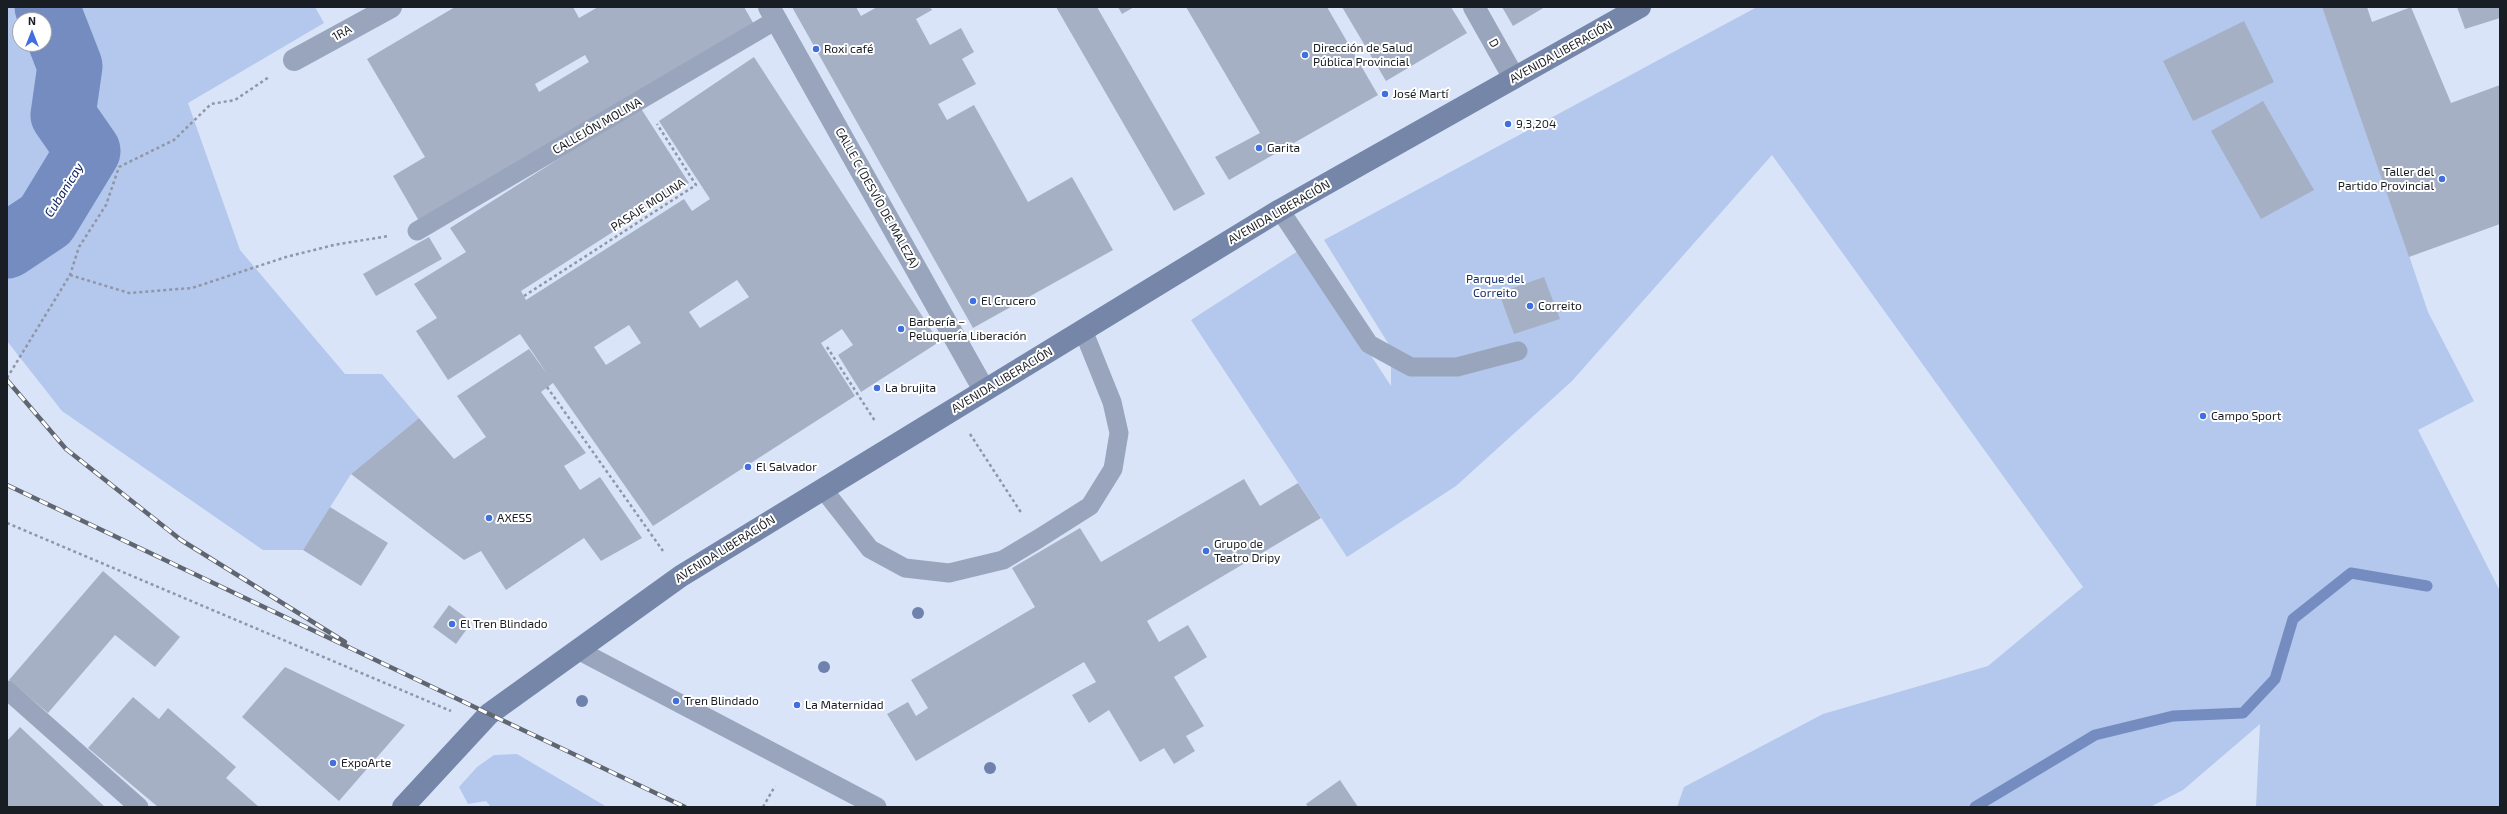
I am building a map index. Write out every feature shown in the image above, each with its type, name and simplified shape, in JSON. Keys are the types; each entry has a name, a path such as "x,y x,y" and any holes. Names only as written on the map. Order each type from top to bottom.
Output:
{"main road":[{"name":"AVENIDA LIBERACIÓN","path":"403,807 489,714 681,576 1280,210 1640,7"}],"street":[{"name":"1RA","path":"294,60 391,7"},
{"name":"D","path":"1474,7 1514,78"},
{"name":"CALLE C (DESVÍO DE MALEZA)","path":"772,13 984,390"}],"lane":[{"name":"CALLEJÓN MOLINA","path":"417,231 641,100 772,13"},
{"path":"1280,210 1369,344 1411,366 1457,367 1518,351"},
{"path":"823,489 870,549 905,568 949,573 1003,560 1038,539 1090,506 1113,469 1119,433 1112,402 1083,330"},
{"path":"578,650 877,807"},
{"path":"7,690 139,807"}],"path":[{"path":"7,378 70,275 79,247 106,205 119,167 174,140 211,104 235,100 294,60"},
{"name":"PASAJE MOLINA","path":"524,296 696,185 641,100"},
{"path":"70,275 129,293 192,288 286,257 334,245 417,231"},
{"path":"827,347 891,447"},
{"path":"547,387 681,576"},
{"path":"954,409 1038,539"},
{"path":"7,523 480,723"}],"green space":[{"path":"7,7 315,7 324,23 188,103 240,250 345,374 382,374 419,418 351,474 303,550 263,550 62,411 7,341"},
{"name":"Campo Sport","path":"1757,7 2322,7 2368,134 2428,312 2474,401 2418,430 2500,591 2500,807 2256,807 2260,724 2183,790 2150,807 1677,807 1684,787 1823,714 1988,666 2083,587 1772,155 1572,381 1456,486 1347,557 1191,320 1301,249 1391,386 1391,348 1324,240"},
{"path":"517,754 607,807 491,807 486,801 468,804 459,787 477,767 494,755"}],"building":[{"path":"455,7 573,7 579,18 598,7 744,7 755,26 419,221 393,176 425,157 367,59","holes":["585,55 589,62 539,92 535,84"]},
{"path":"792,7 856,7 861,16 877,7 930,7 932,10 916,19 930,45 961,28 974,52 962,59 976,84 938,104 947,120 974,105 1028,202 1072,177 1113,250 973,328"},
{"path":"1056,7 1097,7 1205,194 1174,211"},
{"path":"1118,7 1134,7 1122,14"},
{"name":"Dirección de Salud Pública Provincial","path":"1186,7 1327,7 1378,95 1229,180 1215,157 1260,133"},
{"path":"1342,7 1451,7 1467,33 1386,81"},
{"path":"1502,7 1545,7 1513,26"},
{"name":"Taller del Partido Provincial","path":"2322,7 2367,7 2372,22 2411,7 2451,103 2500,85 2500,224 2409,257"},
{"path":"2457,7 2500,7 2500,18 2465,29"},
{"path":"2244,21 2274,82 2193,121 2163,61"},
{"path":"754,57 939,342 861,392 838,355 853,345 842,329 821,343 855,396 653,526 553,383 541,392 586,453 564,466 580,490 600,477 642,538 601,561 584,538 506,590 481,551 464,560 351,474 419,418 454,459 486,437 457,396 529,349 548,375 520,334 448,380 416,331 437,318 414,284 466,252 450,228 640,107 689,183 521,291 526,300 684,199 692,211 710,199 659,121","holes":["737,280 749,297 700,328 689,312","629,325 641,343 606,365 594,347"]},
{"path":"2263,101 2314,190 2261,219 2211,131"},
{"path":"429,237 442,259 376,296 363,274"},
{"name":"Correito","path":"1544,277 1560,319 1514,334 1499,293"},
{"path":"1244,479 1260,506 1298,483 1321,518 1147,621 1159,642 1188,625 1207,657 1174,677 1204,726 1186,736 1195,751 1174,764 1164,748 1140,762 1109,710 1089,723 1072,695 1096,682 1084,662 916,761 887,714 908,702 916,716 928,708 911,680 1035,607 1012,568 1080,528 1101,562"},
{"path":"330,507 388,543 361,586 303,550"},
{"path":"103,571 180,637 155,667 115,635 48,713 9,680"},
{"name":"El Tren Blindado","path":"449,605 472,622 456,644 433,627"},
{"name":"ExpoArte","path":"285,667 405,725 339,801 242,717"},
{"path":"133,697 159,719 168,708 236,767 226,778 259,807 158,807 88,748"},
{"path":"20,727 105,807 7,807 7,741"},
{"path":"1340,780 1358,807 1308,807 1306,804"}],"waterway":[{"name":"Cubanicay","path":"7,246 46,220 88,151 63,115 70,66 47,7"},
{"path":"1975,807 2095,735 2173,716 2243,713 2275,679 2293,619 2351,573 2427,586"}],"railway":[{"path":"7,380 66,449 181,540 345,642"},
{"path":"7,485 685,807"}],"place":[{"name":"Roxi café","path":"816,49"},
{"name":"Dirección de Salud Pública Provincial","path":"1305,55"},
{"name":"José Martí","path":"1385,94"},
{"name":"9,3,204","path":"1508,124"},
{"name":"Garita","path":"1259,148"},
{"name":"Taller del Partido Provincial","path":"2442,179"},
{"name":"El Crucero","path":"973,301"},
{"name":"Correito","path":"1530,306"},
{"name":"Barbería – Peluquería Liberación","path":"901,329"},
{"name":"La brujita","path":"877,388"},
{"name":"Campo Sport","path":"2203,416"},
{"name":"El Salvador","path":"748,467"},
{"name":"AXESS","path":"489,518"},
{"name":"Grupo de Teatro Dripy","path":"1206,551"},
{"name":"El Tren Blindado","path":"452,624"},
{"name":"Tren Blindado","path":"676,701"},
{"name":"La Maternidad","path":"797,705"},
{"name":"ExpoArte","path":"333,763"}],"park label":[{"name":"Parque del Correito","path":"1495,286"}]}
